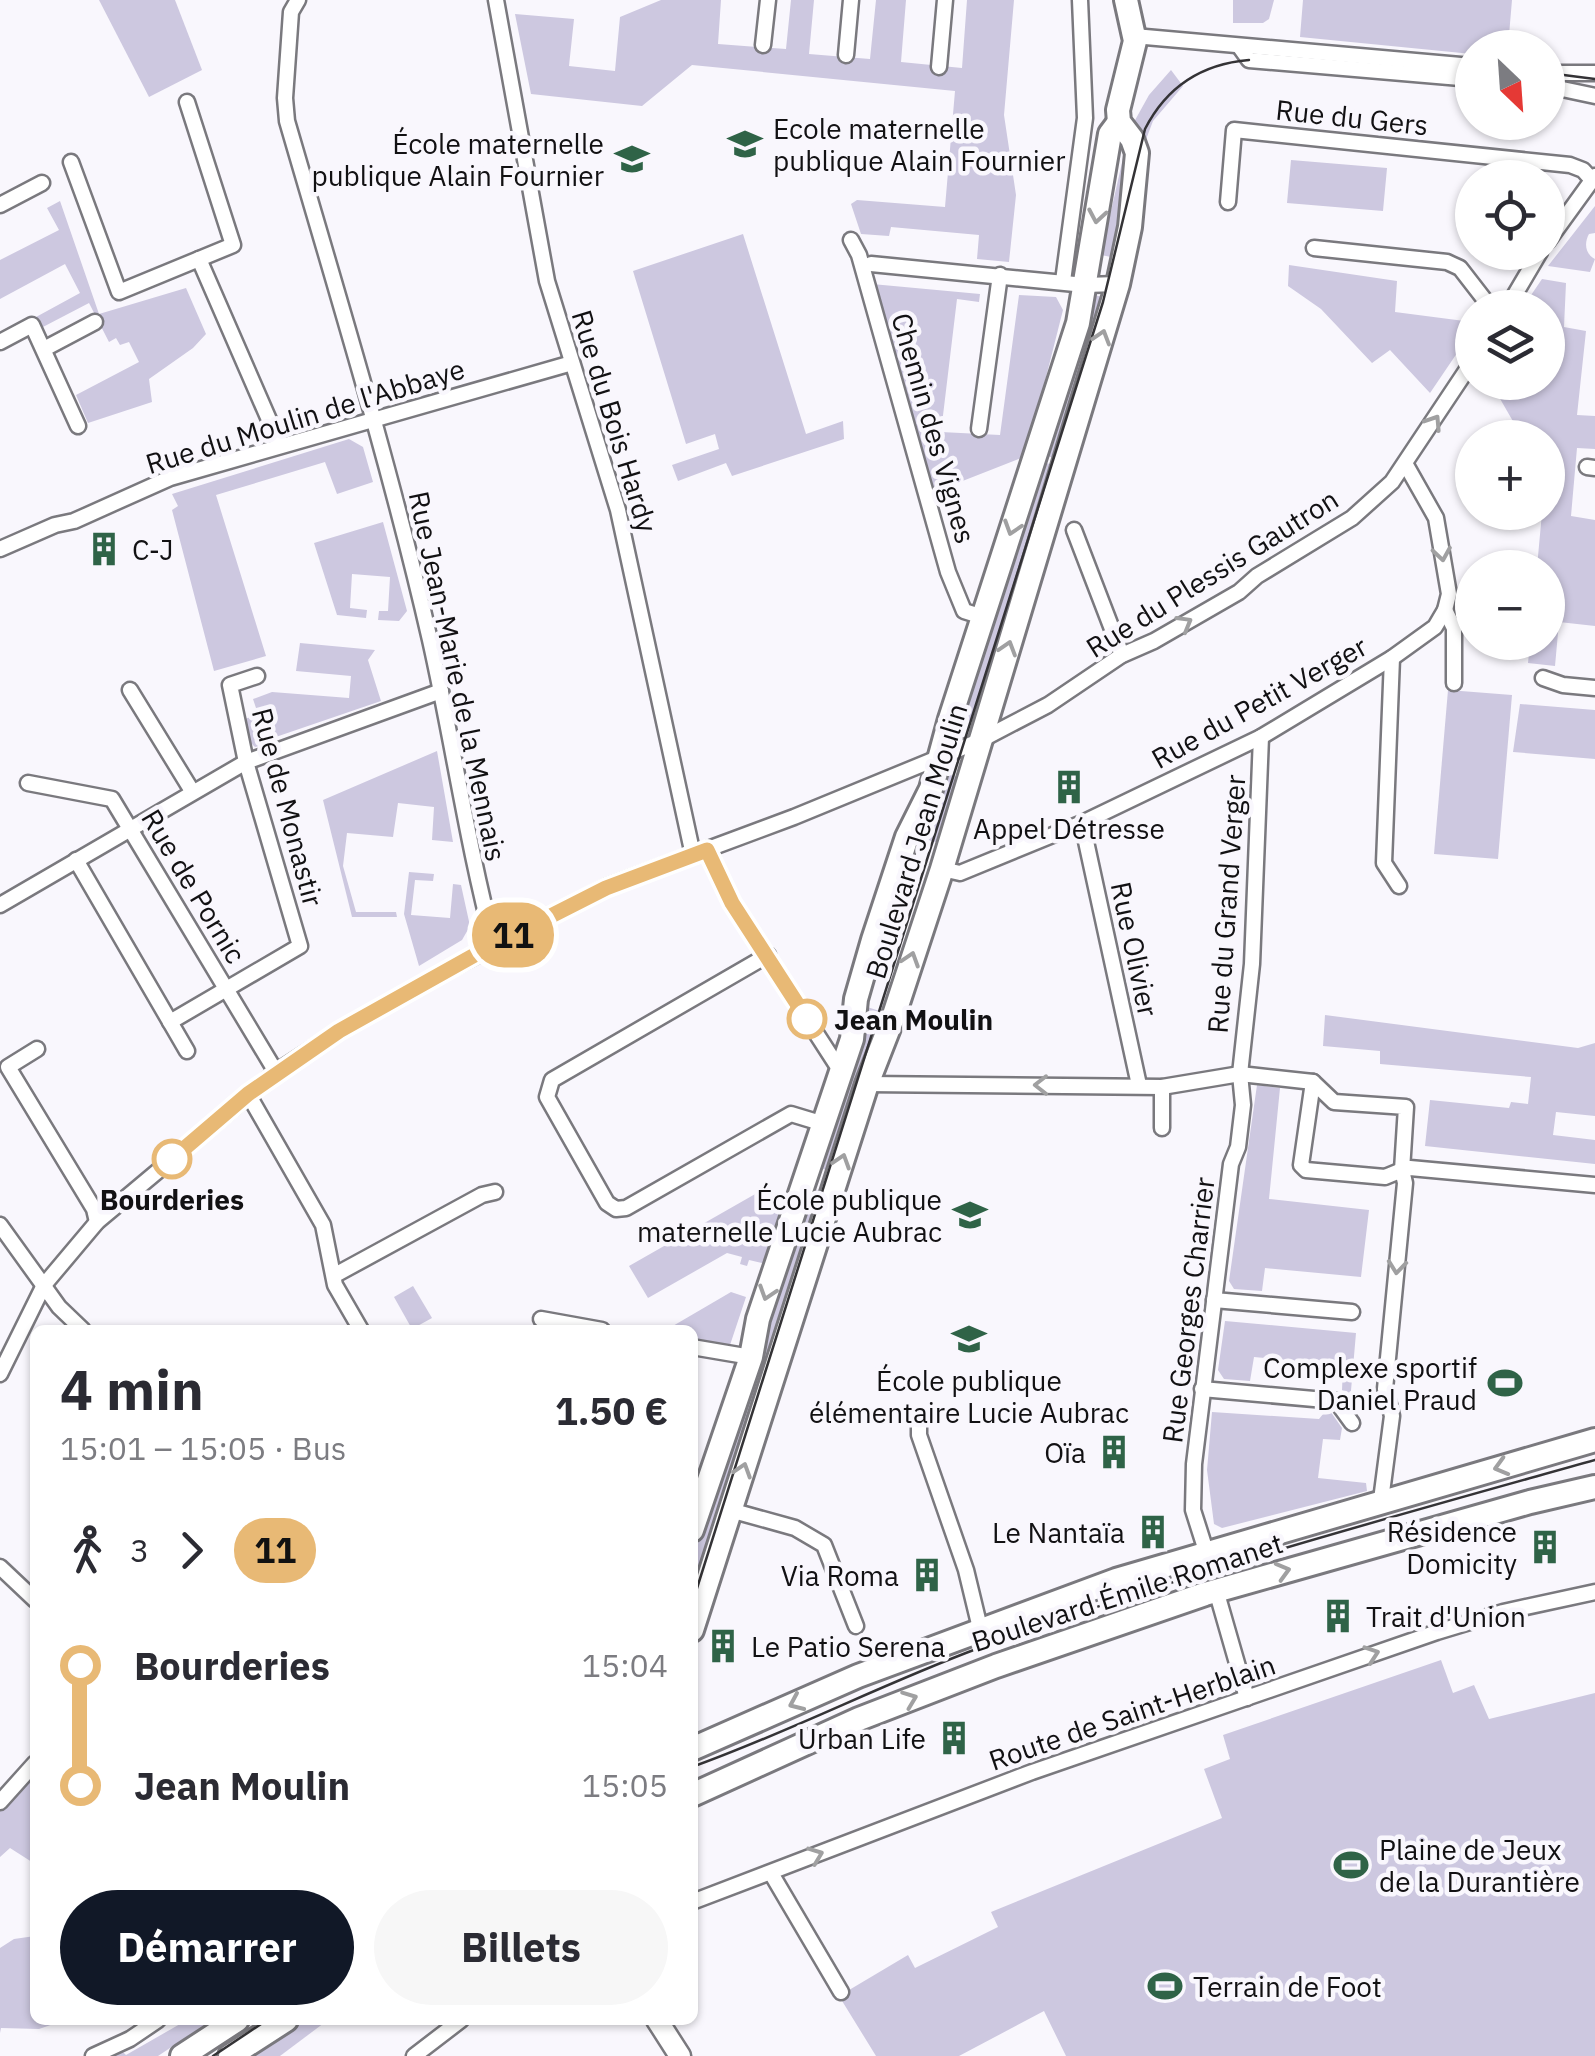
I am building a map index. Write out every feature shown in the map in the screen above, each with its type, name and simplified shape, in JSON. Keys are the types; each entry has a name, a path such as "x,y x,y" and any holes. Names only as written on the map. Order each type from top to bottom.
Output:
{"main road":[{"path":"1126,0 1134,38"},
{"name":"Boulevard Jean Moulin","path":"698,1512 852,1039 856,999 873,940 907,837 931,789 1078,323 1074,283 1110,134 1119,122 1122,85 1134,38"},
{"name":"Boulevard Jean Moulin","path":"698,1611 867,1084 942,869 1118,284 1130,227 1137,153 1119,122"},
{"name":"Boulevard Émile Romanet","path":"698,1746 980,1628 1206,1551 1595,1440"},
{"name":"Boulevard Émile Romanet","path":"698,1792 876,1712 1216,1590 1595,1486"},
{"path":"182,2056 229,2025"},
{"path":"230,2056 278,2025"}],"street":[{"name":"Rue Jean-Marie de la Mennais","path":"298,0 291,12 285,98 288,120 373,418 441,691 473,866 494,945"},
{"name":"Rue du Bois Hardy","path":"496,0 547,281 618,510 700,853 842,1068"},
{"path":"763,45 768,0"},
{"path":"846,55 851,0"},
{"path":"939,67 944,0"},
{"path":"1074,283 1085,118 1080,0"},
{"path":"1134,38 1455,65"},
{"path":"1239,46 1249,60 1455,78"},
{"path":"1565,73 1595,73"},
{"path":"1565,90 1595,96"},
{"path":"71,162 119,292 234,244 187,102"},
{"name":"Rue du Gers","path":"1228,202 1234,130 1570,165 1594,178"},
{"path":"1565,218 1594,178"},
{"path":"0,205 42,183"},
{"name":"Chemin des Vignes","path":"851,240 863,268 948,572 964,611 983,618"},
{"path":"1314,248 1447,262 1460,268 1477,290"},
{"path":"198,258 280,445"},
{"path":"870,264 1118,284"},
{"path":"979,429 1000,275"},
{"path":"44,349 95,322"},
{"path":"0,342 32,326 78,426"},
{"name":"Rue du Moulin de l'Abbaye","path":"0,549 170,478 572,363"},
{"name":"Rue du Plessis Gautron","path":"0,1374 44,1285 97,1222 276,1072 339,1031 606,888 940,759 1048,705 1122,655 1222,602 1257,576 1333,531 1376,497 1406,466 1455,389"},
{"path":"1406,466 1436,518 1449,594 1446,610 1454,628 1454,683"},
{"path":"1074,530 1122,655"},
{"name":"Rue du Petit Verger","path":"942,869 960,873 1082,822 1261,737 1392,658 1435,627 1446,610"},
{"path":"1392,658 1384,863 1399,886"},
{"name":"Rue de Monastir","path":"227,990 300,946 246,762 230,685 258,676"},
{"path":"1543,678 1563,685 1595,688"},
{"path":"130,690 192,791"},
{"path":"0,905 246,762 441,691"},
{"name":"Rue du Grand Verger","path":"1240,1074 1252,964 1261,737"},
{"name":"Rue de Pornic","path":"28,783 112,799 276,1072"},
{"name":"Rue Olivier","path":"1082,822 1138,1085"},
{"path":"76,860 187,1051"},
{"path":"768,955 552,1080 547,1098 607,1203 616,1209 626,1208 791,1114 824,1124"},
{"path":"170,1022 227,990"},
{"path":"37,1049 8,1066 94,1209 97,1222"},
{"path":"867,1084 1162,1087 1240,1074 1314,1082 1334,1102 1406,1107 1402,1170 1405,1183 1385,1389 1392,1416 1381,1500"},
{"name":"Rue Georges Charrier","path":"1206,1551 1193,1510 1194,1464 1231,1164 1238,1147 1243,1105 1240,1074"},
{"path":"1314,1082 1301,1165 1306,1170 1385,1177 1410,1168 1595,1185"},
{"path":"1162,1087 1162,1128"},
{"path":"248,1094 322,1226 336,1285 358,1325"},
{"path":"335,1275 494,1192"},
{"path":"0,1225 59,1306 78,1325"},
{"path":"1214,1300 1352,1312"},
{"path":"541,1318 577,1325"},
{"path":"698,1348 750,1358"},
{"path":"1202,1390 1336,1402 1352,1423"},
{"path":"920,1420 920,1435 966,1570 980,1628"},
{"path":"730,1510 795,1528 824,1546 856,1626"},
{"path":"0,1567 30,1595"},
{"path":"1216,1590 1247,1698"},
{"name":"Route de Saint-Herblain","path":"698,1900 1032,1772 1437,1632 1502,1612 1595,1592"},
{"path":"0,1802 30,1769"},
{"path":"771,1873 841,1992"},
{"path":"92,2056 151,2025"},
{"path":"414,2056 454,2025"},
{"path":"660,2025 680,2056"}],"shaded area":[{"path":"99,0 175,0 202,70 149,97"},
{"path":"661,0 721,0 718,44 786,49 791,0 814,0 809,54 870,59 876,0 906,0 901,62 962,68 967,0 1014,0 1004,115 1016,195 1009,262 977,259 979,235 891,227 889,236 861,234 851,204 857,200 945,207 955,91 692,65 642,106 531,94 515,14 574,19 569,66 615,71 620,17"},
{"path":"1233,0 1274,0 1269,19 1263,23 1233,23"},
{"path":"1303,0 1512,0 1509,30 1455,30 1455,52 1300,37"},
{"path":"1171,70 1183,86 1153,121 1142,150 1134,122 1149,95"},
{"path":"1126,145 1130,156 1121,259 1101,255"},
{"path":"1291,160 1387,168 1383,211 1287,203"},
{"path":"60,201 99,314 186,288 206,334 149,379 152,402 88,423 76,395 139,362 129,342 120,345 116,338 109,342 89,303 41,328 36,317 80,293 65,264 0,299 0,260 59,230 47,208"},
{"path":"1595,206 1595,233 1589,234 1586,245 1595,259 1590,272 1565,268 1565,244"},
{"path":"743,234 806,434 843,421 844,439 732,476 726,463 678,481 672,465 719,449 715,434 686,444 633,271"},
{"path":"1289,265 1397,281 1395,312 1455,320 1455,356 1430,393 1390,350 1372,363 1321,309 1288,286"},
{"path":"1542,279 1566,283 1565,305 1565,290 1535,290"},
{"path":"872,284 980,294 979,302 957,299 941,432 1000,435 1019,295 1056,297 1063,310 1026,456 932,493"},
{"path":"1092,294 1108,299 1058,459 1043,455"},
{"path":"1565,327 1586,331 1577,415 1595,416 1595,449 1577,448 1571,516 1595,520 1595,626 1565,623 1565,550 1539,550 1540,530 1565,530 1565,420 1512,420 1501,400 1565,400"},
{"path":"349,439 363,447 373,482 337,494 325,462 216,495 266,656 214,671 172,510 178,506 172,494"},
{"path":"1040,461 1056,466 974,722 958,717"},
{"path":"383,522 407,611 399,621 378,620 379,611 388,611 390,577 352,574 350,608 367,610 366,618 337,615 314,543"},
{"path":"300,643 375,650 368,660 381,701 255,747 248,740 245,719 258,714 253,699 272,692 349,698 351,676 296,671"},
{"path":"1528,660 1556,660 1555,666"},
{"path":"1448,690 1512,695 1498,859 1434,854"},
{"path":"1520,704 1595,710 1595,759 1513,752"},
{"path":"437,751 453,842 432,840 434,807 398,803 393,837 347,833 343,866 356,912 396,912 397,917 352,917 323,800"},
{"path":"941,772 957,777 943,844 913,836"},
{"path":"409,872 434,874 433,881 415,880 411,915 450,918 453,884 461,885 470,926 462,940 419,966 404,914"},
{"path":"861,1005 889,1014 832,1172 817,1167"},
{"path":"1325,1015 1578,1048 1595,1043 1595,1116 1556,1112 1553,1135 1595,1140 1595,1164 1425,1146 1430,1100 1509,1108 1511,1102 1528,1104 1531,1077 1380,1064 1380,1051 1323,1046"},
{"path":"1257,1085 1280,1088 1269,1199 1369,1210 1361,1277 1265,1268 1262,1291 1234,1289 1229,1281"},
{"path":"810,1188 825,1192 766,1379 751,1374"},
{"path":"764,1189 788,1195 766,1264 749,1260 747,1266 740,1264 742,1257 727,1253 648,1298 629,1266"},
{"path":"413,1286 432,1318 410,1325 394,1297"},
{"path":"731,1292 746,1297 730,1345 698,1340 698,1325 675,1325"},
{"path":"1225,1321 1356,1333 1350,1402 1342,1390 1343,1366 1254,1357 1250,1381 1224,1379 1218,1370"},
{"path":"748,1381 764,1386 699,1593 698,1544"},
{"path":"1328,1408 1342,1428 1340,1440 1323,1439 1318,1478 1366,1483 1367,1491 1222,1528 1214,1524 1207,1470 1212,1412 1319,1419"},
{"name":"Plaine de Jeux de la Durantière","path":"1441,1660 1453,1693 1474,1685 1489,1719 1595,1693 1595,2056 1066,2056 1044,2011 959,2056 876,2056 839,1996 908,1955 915,1968 998,1927 991,1912 1222,1818 1204,1769 1230,1759 1223,1735"},
{"path":"30,1775 30,1861 10,1848 0,1857 0,1808"},
{"path":"30,1937 30,2025 51,2025 39,2029 1,2028 0,2033 0,1948 14,1939"},
{"path":"178,2025 204,2025 158,2056 108,2056 121,2050 126,2055"},
{"path":"296,2025 321,2025 280,2056 249,2056"}],"tram line":[{"path":"698,1585 1103,302 1145,129 1164,101 1187,80 1216,66 1249,60"},
{"path":"1565,75 1595,79"},
{"path":"698,1765 943,1662 1055,1621 1285,1548 1595,1460"},
{"path":"213,2056 260,2025"}],"bus line":[{"name":"11","path":"172,1159 276,1072 339,1031 480,952 606,888 707,850 732,903 807,1019"}],"place":[{"name":"Ecole maternelle publique Alain Fournier","path":"745,144"},
{"name":"École maternelle publique Alain Fournier","path":"632,159"},
{"name":"C-J","path":"104,549"},
{"name":"Appel Détresse","path":"1069,787"},
{"name":"Jean Moulin","path":"807,1019"},
{"name":"Bourderies","path":"172,1159"},
{"name":"École publique maternelle Lucie Aubrac","path":"970,1215"},
{"name":"École publique élémentaire Lucie Aubrac","path":"969,1339"},
{"name":"Complexe sportif Daniel Praud","path":"1505,1383"},
{"name":"Oïa","path":"1114,1452"},
{"name":"Le Nantaïa","path":"1153,1532"},
{"name":"Résidence Domicity","path":"1545,1547"},
{"name":"Via Roma","path":"927,1575"},
{"name":"Trait d'Union","path":"1338,1616"},
{"name":"Le Patio Serena","path":"723,1646"},
{"name":"Urban Life","path":"954,1738"},
{"name":"Plaine de Jeux de la Durantière","path":"1351,1865"},
{"name":"Terrain de Foot","path":"1165,1986"}]}
